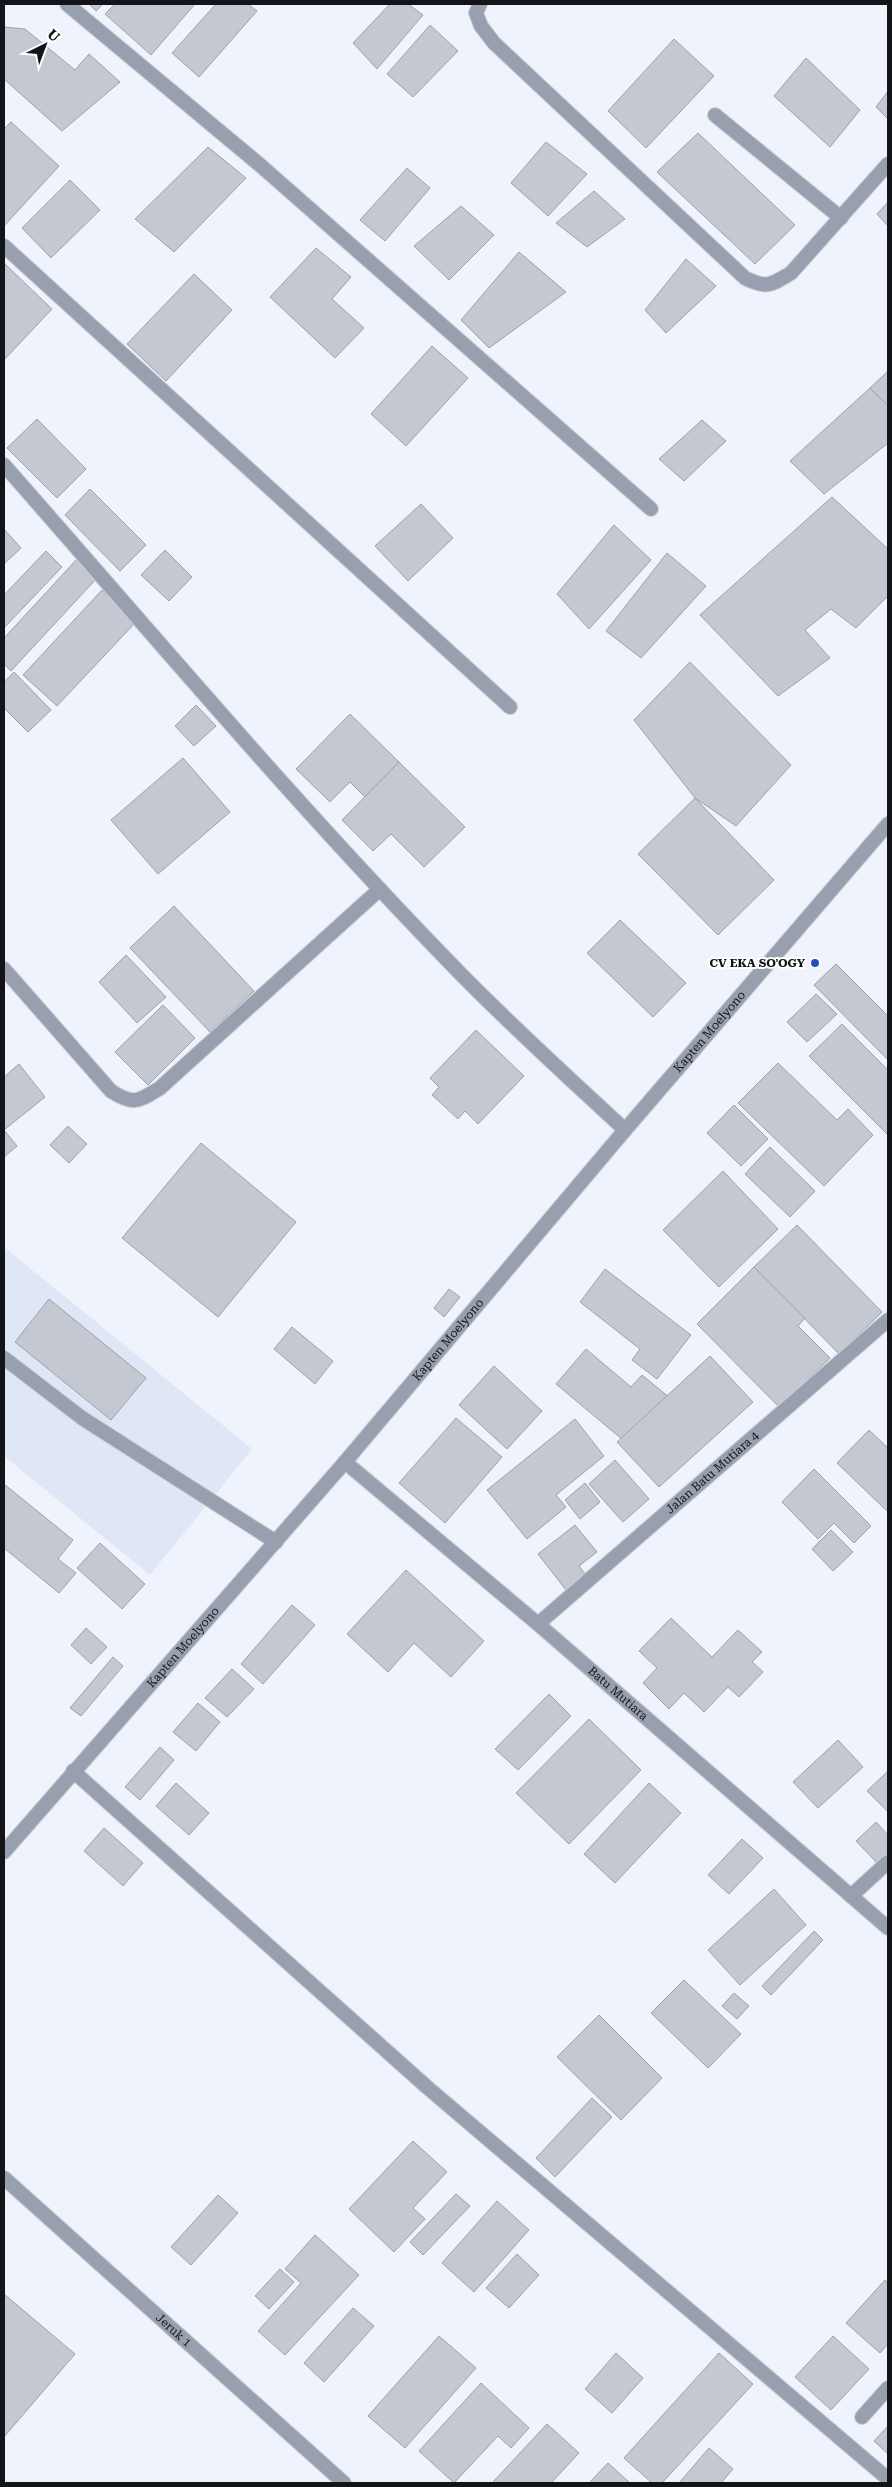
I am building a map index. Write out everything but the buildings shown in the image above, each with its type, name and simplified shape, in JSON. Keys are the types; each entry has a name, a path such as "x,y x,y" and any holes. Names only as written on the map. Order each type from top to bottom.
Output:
{"street":[{"path":"67,4 260,165 651,509"},
{"path":"480,4 476,13 481,26 494,43 745,278 762,286 773,284 791,273 888,164"},
{"path":"715,115 841,218"},
{"path":"4,246 510,708"},
{"path":"4,465 310,813 380,889 453,967 625,1130"},
{"name":"Kapten Moelyono","path":"4,1852 345,1462 625,1130 888,824"},
{"path":"4,969 111,1091 130,1101 140,1100 160,1088 380,889"},
{"name":"Jalan Batu Mutiara 4","path":"538,1624 888,1320"},
{"path":"4,1358 82,1418 276,1542"},
{"name":"Batu Mutiara","path":"345,1462 538,1624 888,1928"},
{"path":"73,1771 428,2088 888,2480"},
{"path":"851,1896 888,1862"},
{"name":"Jeruk 1","path":"4,2178 344,2483"},
{"path":"862,2417 888,2388"}],"shaded area":[{"path":"4,1247 252,1449 150,1575 4,1456"}],"place":[{"name":"CV EKA SO'OGY","path":"815,963"}]}
